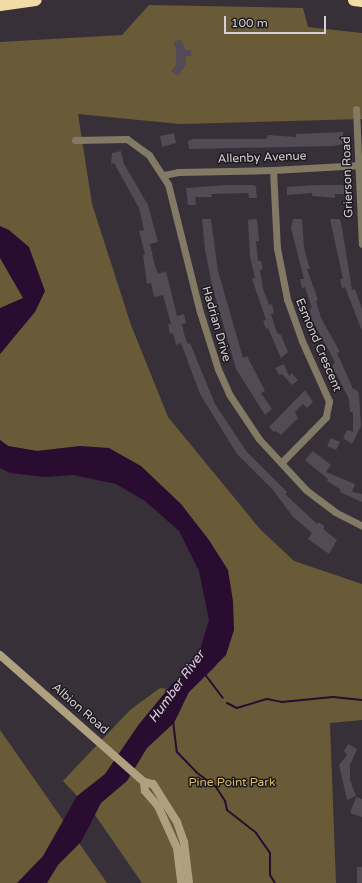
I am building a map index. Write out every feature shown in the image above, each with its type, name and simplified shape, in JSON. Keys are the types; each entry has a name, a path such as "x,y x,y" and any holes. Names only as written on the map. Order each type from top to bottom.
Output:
{"highway":[{"path":"0,5 36,0"},
{"path":"354,0 362,1"}],"main road":[{"name":"Albion Road","path":"0,655 144,782 153,784 168,804 177,822 184,842 190,883"},
{"name":"Albion Road","path":"144,782 145,791 161,813 176,848 181,883"}],"street":[{"name":"Grierson Road","path":"356,109 360,165 362,244"},
{"name":"Hadrian Drive","path":"75,140 127,139 149,155 164,175 218,369 242,418 306,490 334,512 362,526"},
{"name":"Allenby Avenue","path":"164,175 178,172 273,170 360,165"},
{"name":"Esmond Crescent","path":"273,170 277,248 287,299 302,341 329,401 326,417 281,463"}],"green space":[{"name":"Pine Point Park","path":"149,5 303,8 308,27 362,33 362,119 180,124 78,114 92,204 131,325 168,417 260,529 294,561 362,584 362,720 330,723 336,883 142,883 95,815 63,781 130,710 160,688 189,692 216,666 228,570 81,446 37,451 8,446 0,440 0,354 10,342 0,341 0,42 122,35"},
{"path":"0,730 107,883 0,883"}],"water":[{"path":"0,226 9,230 29,247 45,291 35,312 0,354 0,308 23,298 0,258"},
{"name":"Humber River","path":"0,440 8,446 37,451 81,446 109,448 141,466 181,504 209,540 228,570 233,601 234,630 226,655 189,692 174,723 147,748 127,781 101,803 81,842 58,865 47,883 17,883 43,856 77,796 105,774 139,724 173,683 189,671 197,660 209,620 199,571 179,531 145,501 116,484 73,475 45,477 10,473 0,468"}],"building":[{"path":"180,39 186,50 191,50 191,56 186,56 186,65 178,76 171,71 176,65 176,48 173,43"},
{"path":"343,132 343,144 333,146 189,149 188,141 192,139 266,139 268,135 296,137 296,134"},
{"path":"174,133 176,143 162,147 160,136"},
{"path":"121,151 124,164 148,205 158,242 150,244 155,266 158,274 166,271 177,316 184,314 186,323 182,324 185,337 188,344 190,343 215,404 247,452 287,492 285,494 317,524 318,522 325,526 323,529 337,540 329,554 308,539 312,533 293,517 273,490 237,454 200,394 181,343 176,345 173,333 170,334 168,324 171,324 163,295 154,297 151,283 147,284 143,255 145,254 139,231 144,230 139,208 114,163 111,164 112,153"},
{"path":"254,185 256,187 257,198 249,198 248,193 211,194 212,197 195,197 196,205 188,205 186,188"},
{"path":"346,185 346,194 335,194 335,198 312,196 312,193 287,195 287,187"},
{"path":"202,219 211,219 218,271 243,358 247,356 265,391 261,393 272,409 265,415 236,369 212,285 205,250"},
{"path":"257,219 259,241 256,241 258,261 261,261 263,269 260,270 263,289 269,305 272,304 274,313 271,314 277,333 281,335 288,352 281,358 268,328 266,329 263,321 266,320 252,279 255,278 250,257 248,220"},
{"path":"293,219 302,219 304,248 310,269 307,269 318,300 316,301 321,318 340,352 337,353 353,389 357,390 359,394 361,426 352,444 343,438 347,430 353,432 353,412 350,412 349,399 332,366 335,362 313,322 309,309 312,308 305,287 302,288 300,279 304,279 291,228"},
{"path":"330,219 339,219 341,222 352,290 355,289 362,309 362,331 345,287 342,288 340,279 343,279"},
{"path":"284,364 289,376 292,373 298,380 292,385 282,374 279,375 275,368"},
{"path":"305,390 313,402 307,408 303,404 295,412 298,418 281,435 276,431 274,432 269,427"},
{"path":"331,438 340,442 336,450 327,446"},
{"path":"313,451 331,465 326,472 355,484 352,492 362,494 362,502 340,492 341,490 327,481 328,479 305,460"},
{"path":"348,744 357,749 350,765 350,780 356,796 347,800 339,765 347,755 344,751"},
{"path":"356,797 362,799 362,817 350,813"},
{"path":"357,867 362,867 362,883 357,883"}],"waterway":[{"name":"Humber River","path":"204,673 223,698"},
{"path":"227,703 237,708 267,699 282,702 333,697 362,700"},
{"path":"173,721 177,752 196,772 216,787 225,801 227,810 256,833 270,853 270,875 275,883"}]}
